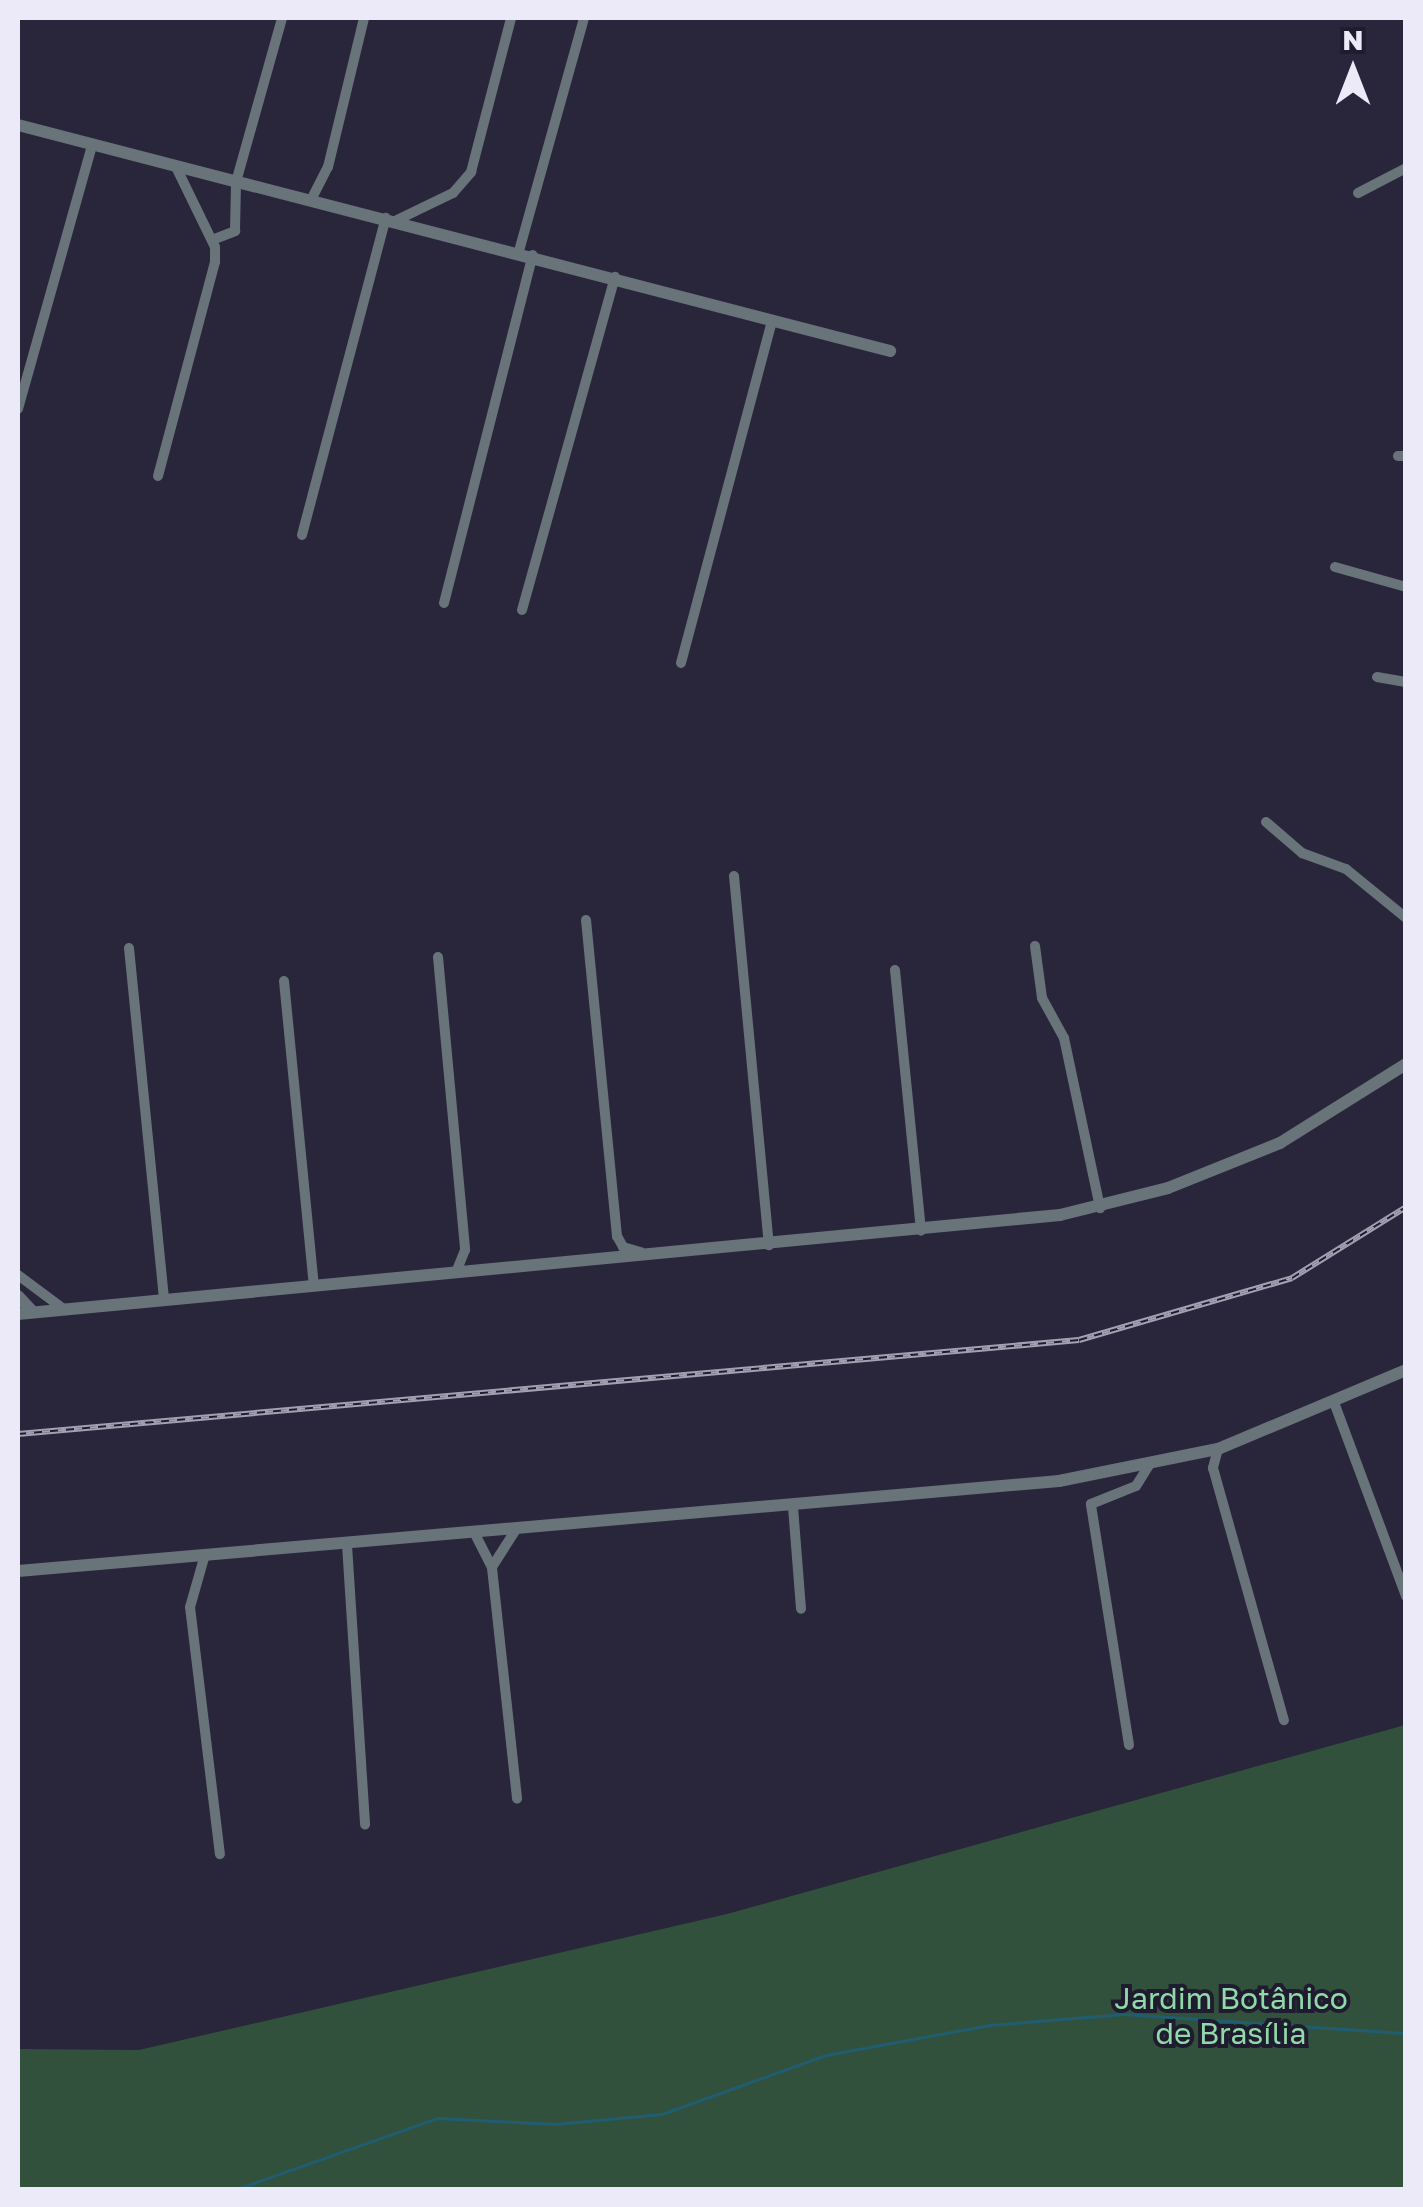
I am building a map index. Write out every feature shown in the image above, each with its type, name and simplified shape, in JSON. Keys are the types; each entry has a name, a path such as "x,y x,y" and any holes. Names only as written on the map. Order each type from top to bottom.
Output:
{"street":[{"path":"212,240 235,231 236,182 282,18"},
{"path":"310,200 328,167 364,18"},
{"path":"392,219 453,193 471,172 511,18"},
{"path":"444,602 584,18"},
{"path":"18,126 177,169 526,253 890,351"},
{"path":"18,409 92,145"},
{"path":"1358,193 1406,168"},
{"path":"158,476 215,262 212,240 177,169"},
{"path":"302,535 392,219"},
{"path":"522,610 615,277"},
{"path":"682,663 772,321"},
{"path":"1334,566 1406,587"},
{"path":"1376,676 1406,682"},
{"path":"1266,822 1302,852 1346,869 1406,918"},
{"path":"734,876 769,1245"},
{"path":"586,920 618,1236 626,1249 653,1254"},
{"path":"1035,946 1042,998 1064,1038 1100,1208"},
{"path":"129,948 164,1300"},
{"path":"438,957 465,1250 456,1272"},
{"path":"895,970 921,1231"},
{"path":"284,981 314,1286"},
{"path":"18,1314 921,1231 1100,1208 1280,1143 1406,1064"},
{"path":"465,1250 482,1270"},
{"path":"18,1275 66,1310"},
{"path":"18,1296 33,1312"},
{"path":"18,1571 794,1507 1149,1466 1218,1449 1335,1404 1406,1370"},
{"path":"1335,1404 1406,1596"},
{"path":"1218,1449 1213,1468 1284,1720"},
{"path":"1196,1455 1213,1468"},
{"path":"1129,1746 1091,1504 1136,1486 1149,1466"},
{"path":"794,1507 801,1609"},
{"path":"492,1568 515,1531"},
{"path":"476,1534 492,1568 517,1799"},
{"path":"347,1545 365,1824"},
{"path":"204,1558 190,1607 220,1854"}],"green space":[{"name":"Jardim Botânico de Brasília","path":"1405,1725 1405,2189 18,2189 18,2049 139,2050 727,1914"}],"waterway":[{"path":"234,2190 437,2118 555,2124 662,2114 826,2055 989,2025 1124,2014 1406,2033"}],"railway":[{"path":"18,1434 1079,1340 1292,1278 1406,1207"}]}
